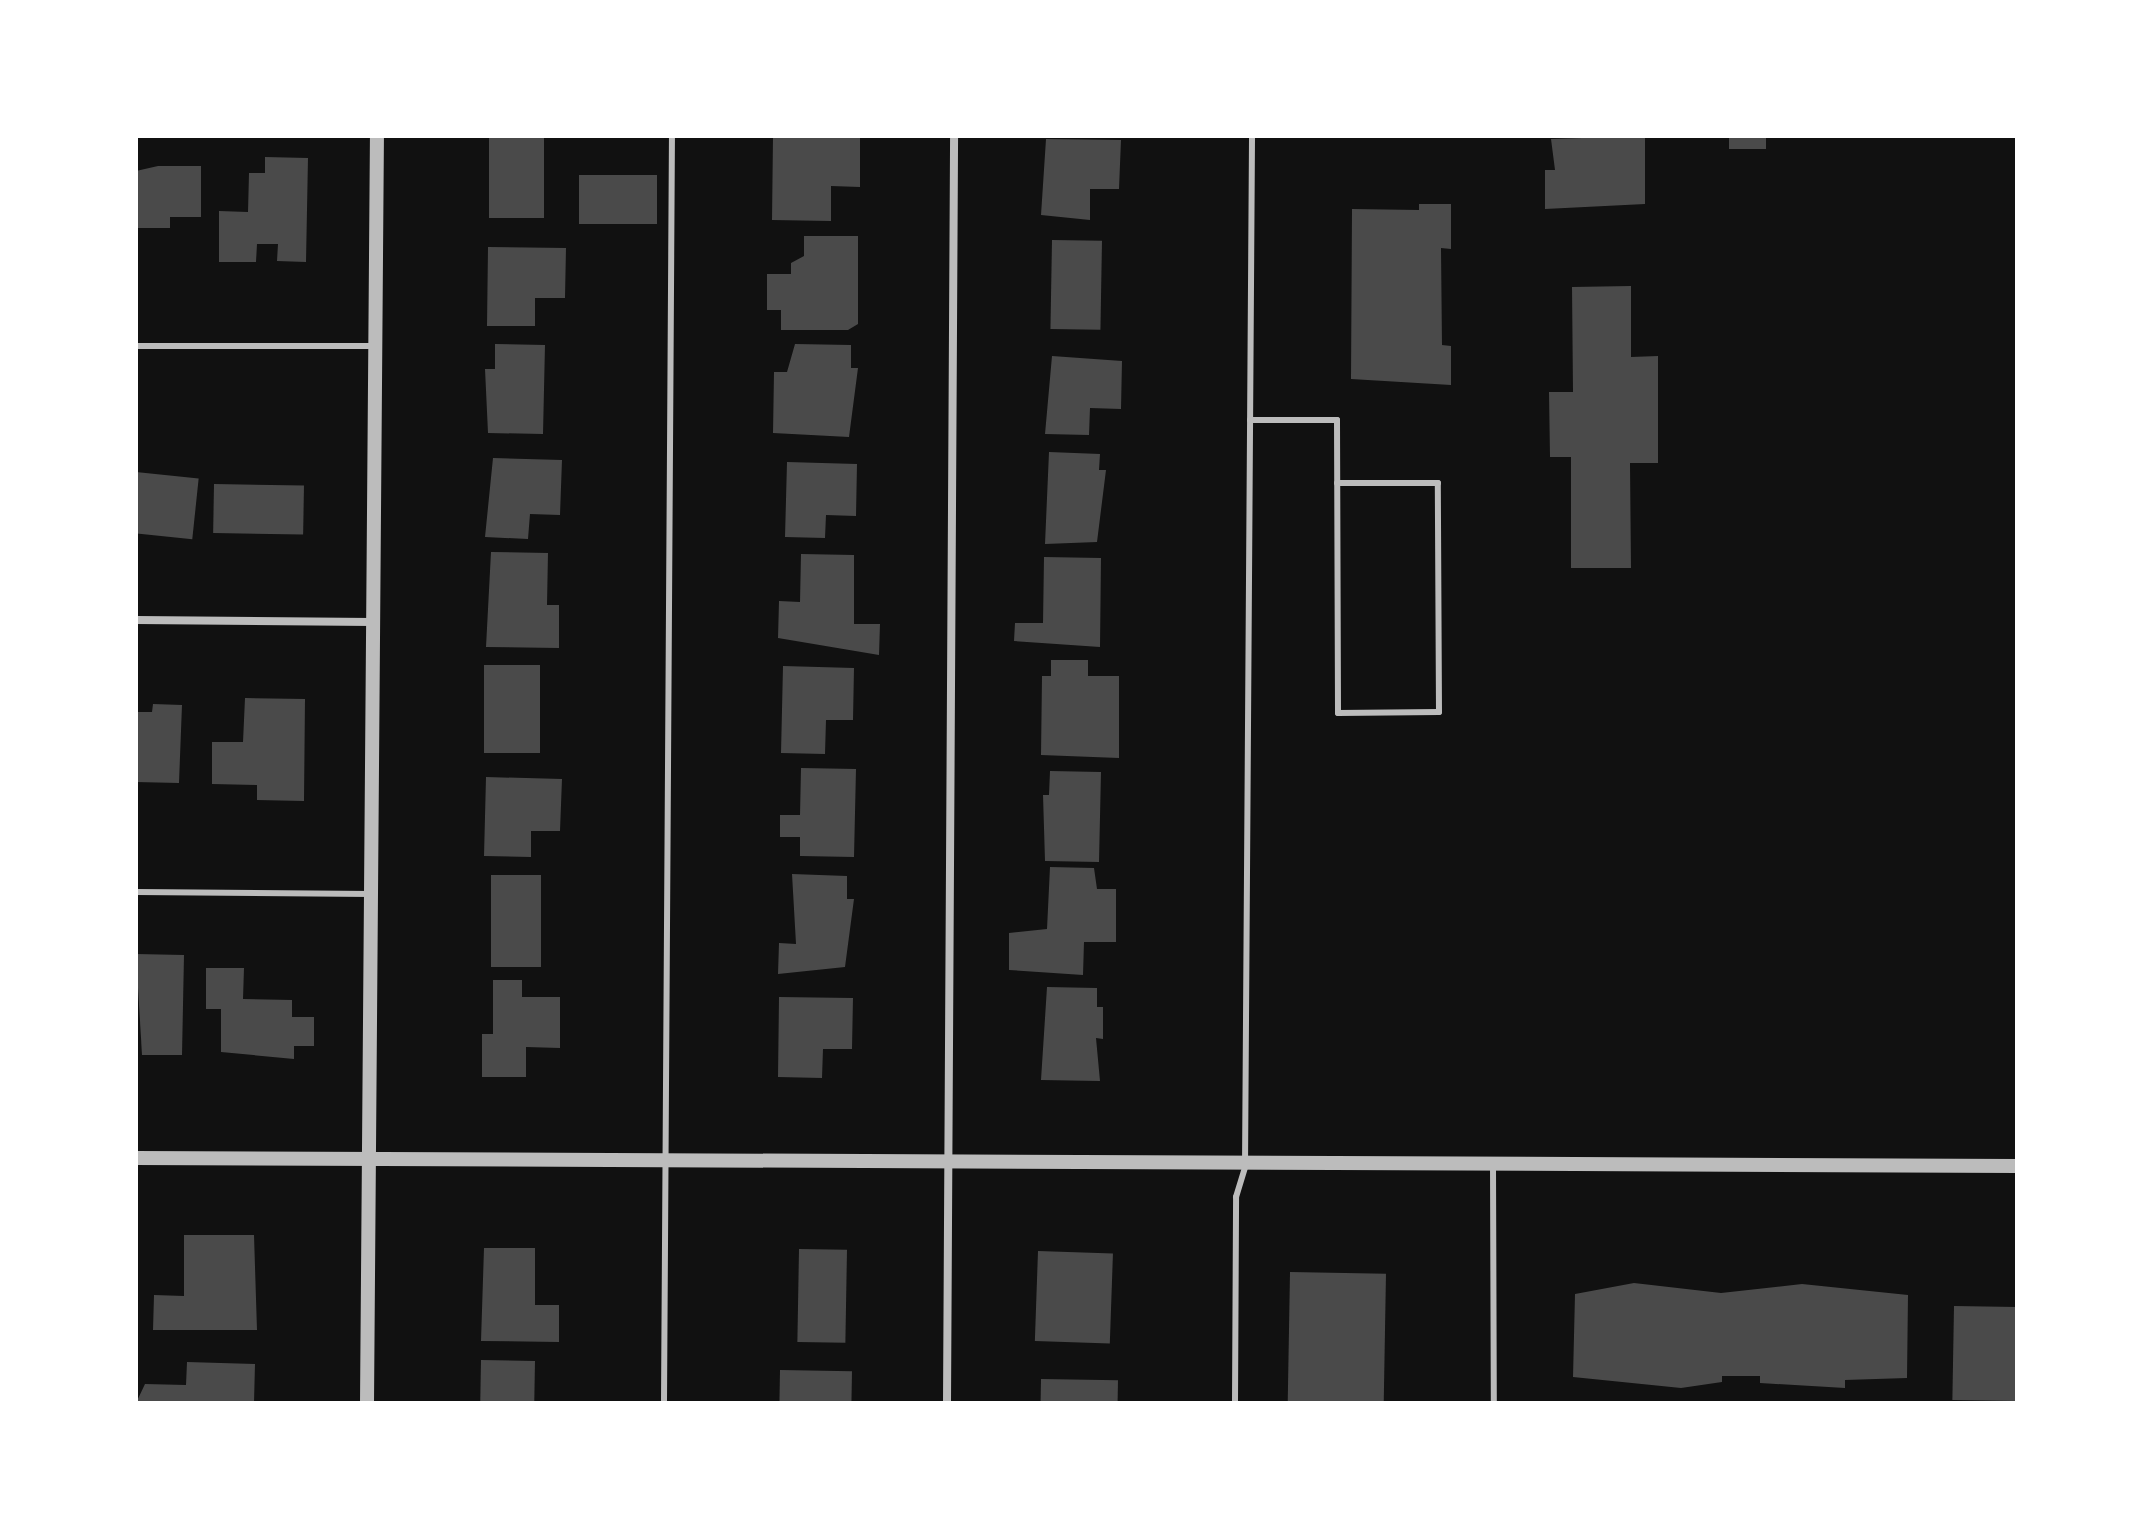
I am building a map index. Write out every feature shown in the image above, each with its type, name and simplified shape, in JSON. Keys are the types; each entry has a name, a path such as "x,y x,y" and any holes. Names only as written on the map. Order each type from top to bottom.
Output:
{"street":[{"path":"367,1403 377,136"},
{"path":"947,1403 954,136"},
{"path":"136,620 373,622"},
{"path":"136,1158 1245,1167 2017,1166"}],"lane":[{"path":"664,1403 672,136"},
{"path":"1235,1403 1236,1197 1245,1167 1252,136"},
{"path":"136,346 375,346"},
{"path":"1250,420 1337,420 1337,483 1338,713 1439,712 1438,483 1337,483"},
{"path":"136,892 372,894"},
{"path":"1493,1165 1494,1403"}],"building":[{"path":"489,136 544,136 544,218 489,218"},
{"path":"773,136 860,137 860,187 831,186 831,221 772,220"},
{"path":"1645,136 1645,204 1545,209 1545,170 1555,170 1551,139"},
{"path":"1729,136 1766,136 1766,149 1729,149"},
{"path":"1046,139 1121,140 1119,189 1090,189 1090,220 1041,215"},
{"path":"265,157 308,158 306,262 277,261 278,244 257,244 256,262 219,262 219,211 248,212 249,173 265,173"},
{"path":"158,166 201,166 201,217 170,217 170,228 136,228 136,171"},
{"path":"579,175 657,175 657,224 579,224"},
{"path":"1419,204 1451,204 1451,249 1441,248 1442,345 1451,346 1451,385 1351,379 1352,209 1419,210"},
{"path":"804,236 858,236 858,324 848,330 781,330 781,310 767,310 767,274 791,274 791,263 804,256"},
{"path":"1052,240 1102,241 1100,330 1050,329"},
{"path":"488,247 566,248 565,298 535,298 535,326 487,326"},
{"path":"1631,286 1631,357 1658,356 1658,463 1630,463 1631,568 1571,568 1571,457 1550,457 1549,392 1573,392 1572,287"},
{"path":"495,344 545,345 543,434 488,433 485,369 495,369"},
{"path":"795,344 851,345 851,368 858,368 849,437 773,433 774,372 787,372"},
{"path":"1052,356 1122,361 1121,409 1090,408 1089,435 1045,434"},
{"path":"1049,452 1100,454 1099,470 1106,470 1097,542 1045,544"},
{"path":"493,458 562,460 560,515 530,514 528,539 485,537"},
{"path":"787,462 857,464 856,516 826,515 825,538 785,537"},
{"path":"136,472 199,479 192,539 136,533"},
{"path":"214,484 304,486 303,535 213,533"},
{"path":"491,552 548,553 547,605 559,605 559,648 486,647"},
{"path":"801,554 854,555 854,624 880,624 879,655 778,638 779,601 800,602"},
{"path":"1044,557 1101,558 1100,647 1014,641 1015,623 1043,623"},
{"path":"1051,660 1088,660 1088,676 1119,676 1119,758 1041,755 1042,676 1051,676"},
{"path":"484,665 540,665 540,753 484,753"},
{"path":"783,666 854,668 853,720 826,720 825,754 781,753"},
{"path":"245,698 305,699 304,801 257,800 257,785 212,784 212,742 243,742"},
{"path":"153,704 182,705 179,783 136,782 136,712 152,712"},
{"path":"801,768 856,769 854,857 800,856 800,837 780,837 780,815 800,815"},
{"path":"1050,771 1101,772 1099,862 1045,861 1043,795 1049,795"},
{"path":"486,777 562,779 560,831 531,831 531,857 484,856"},
{"path":"1050,867 1094,868 1097,889 1116,889 1116,942 1084,942 1083,975 1009,970 1009,933 1047,929"},
{"path":"792,874 847,876 847,899 854,899 845,967 778,974 779,943 796,944"},
{"path":"491,875 541,875 541,967 491,967"},
{"path":"136,954 184,955 182,1055 142,1055"},
{"path":"206,968 244,968 243,999 292,1000 292,1017 314,1017 314,1046 294,1046 294,1059 221,1052 221,1009 206,1009"},
{"path":"493,980 522,980 522,997 560,997 560,1048 526,1047 526,1077 482,1077 482,1034 493,1034"},
{"path":"1047,987 1097,988 1097,1007 1103,1007 1103,1039 1096,1038 1100,1081 1041,1080"},
{"path":"779,997 853,998 852,1049 823,1049 822,1078 778,1077"},
{"path":"184,1235 254,1235 257,1330 153,1330 154,1295 184,1296"},
{"path":"484,1248 535,1248 535,1305 559,1305 559,1342 481,1341"},
{"path":"799,1249 847,1250 845,1343 797,1342"},
{"path":"1038,1251 1113,1254 1110,1344 1035,1341"},
{"path":"1290,1272 1386,1274 1384,1403 1288,1403"},
{"path":"1634,1283 1721,1293 1802,1284 1908,1295 1907,1378 1845,1380 1845,1388 1760,1383 1760,1376 1722,1376 1722,1382 1681,1388 1573,1377 1575,1294"},
{"path":"1954,1306 2017,1307 2015,1401 1952,1400"},
{"path":"481,1360 535,1361 534,1403 480,1403"},
{"path":"187,1362 255,1364 254,1403 136,1403 145,1384 186,1385"},
{"path":"780,1370 852,1371 851,1403 779,1403"},
{"path":"1041,1379 1118,1380 1118,1403 1041,1403"}]}
